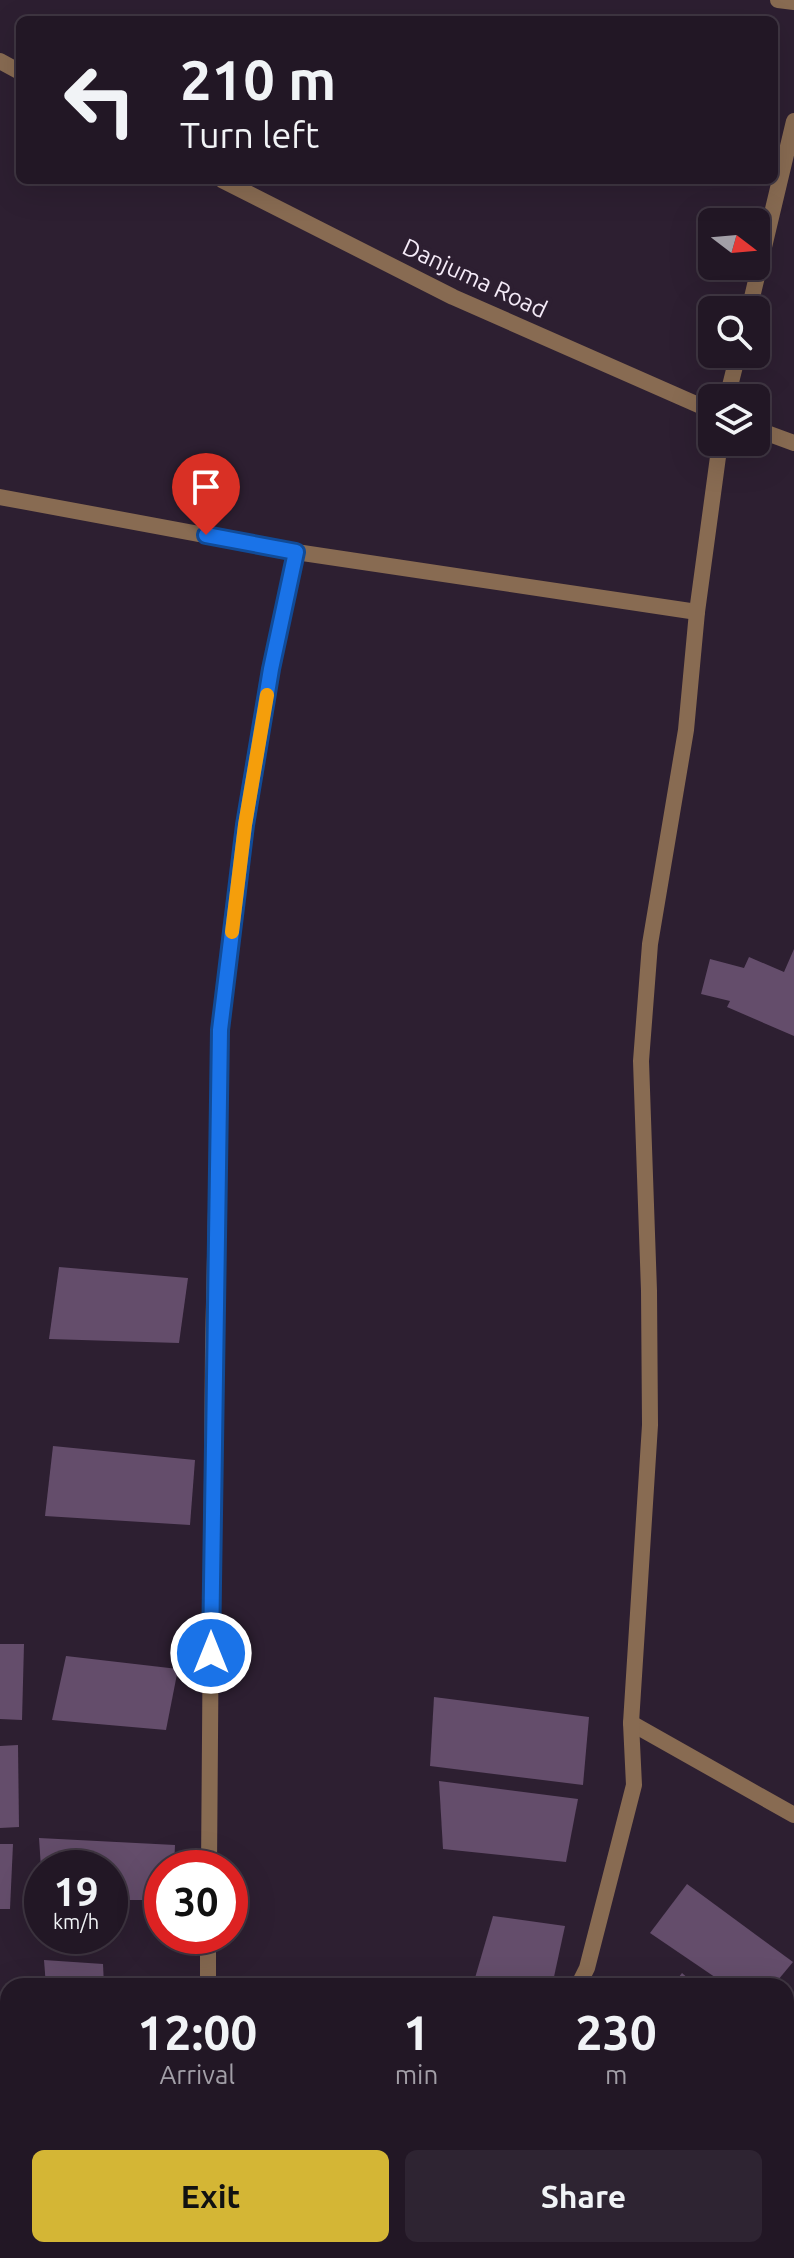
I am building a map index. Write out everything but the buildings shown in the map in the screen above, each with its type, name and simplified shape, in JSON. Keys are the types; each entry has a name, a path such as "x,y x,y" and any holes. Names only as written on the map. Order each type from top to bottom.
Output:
{"street":[{"path":"778,0 794,2"},
{"path":"752,296 794,121"},
{"name":"Danjuma Road","path":"230,184 453,297 698,405"},
{"path":"770,434 794,443"},
{"path":"582,1978 634,1785 631,1723 650,1425 641,1061 650,944 686,730 697,612 718,456"},
{"path":"0,497 296,552 697,612"},
{"path":"209,1850 213,1347 220,1030 245,825 271,669 296,552"},
{"path":"631,1723 794,1815"},
{"path":"208,1954 208,1978"}],"slow traffic":[{"path":"232,932 245,825 267,695"}],"route":[{"path":"206,535 296,552 271,669 245,825 220,1030 213,1347 211,1653"}]}
